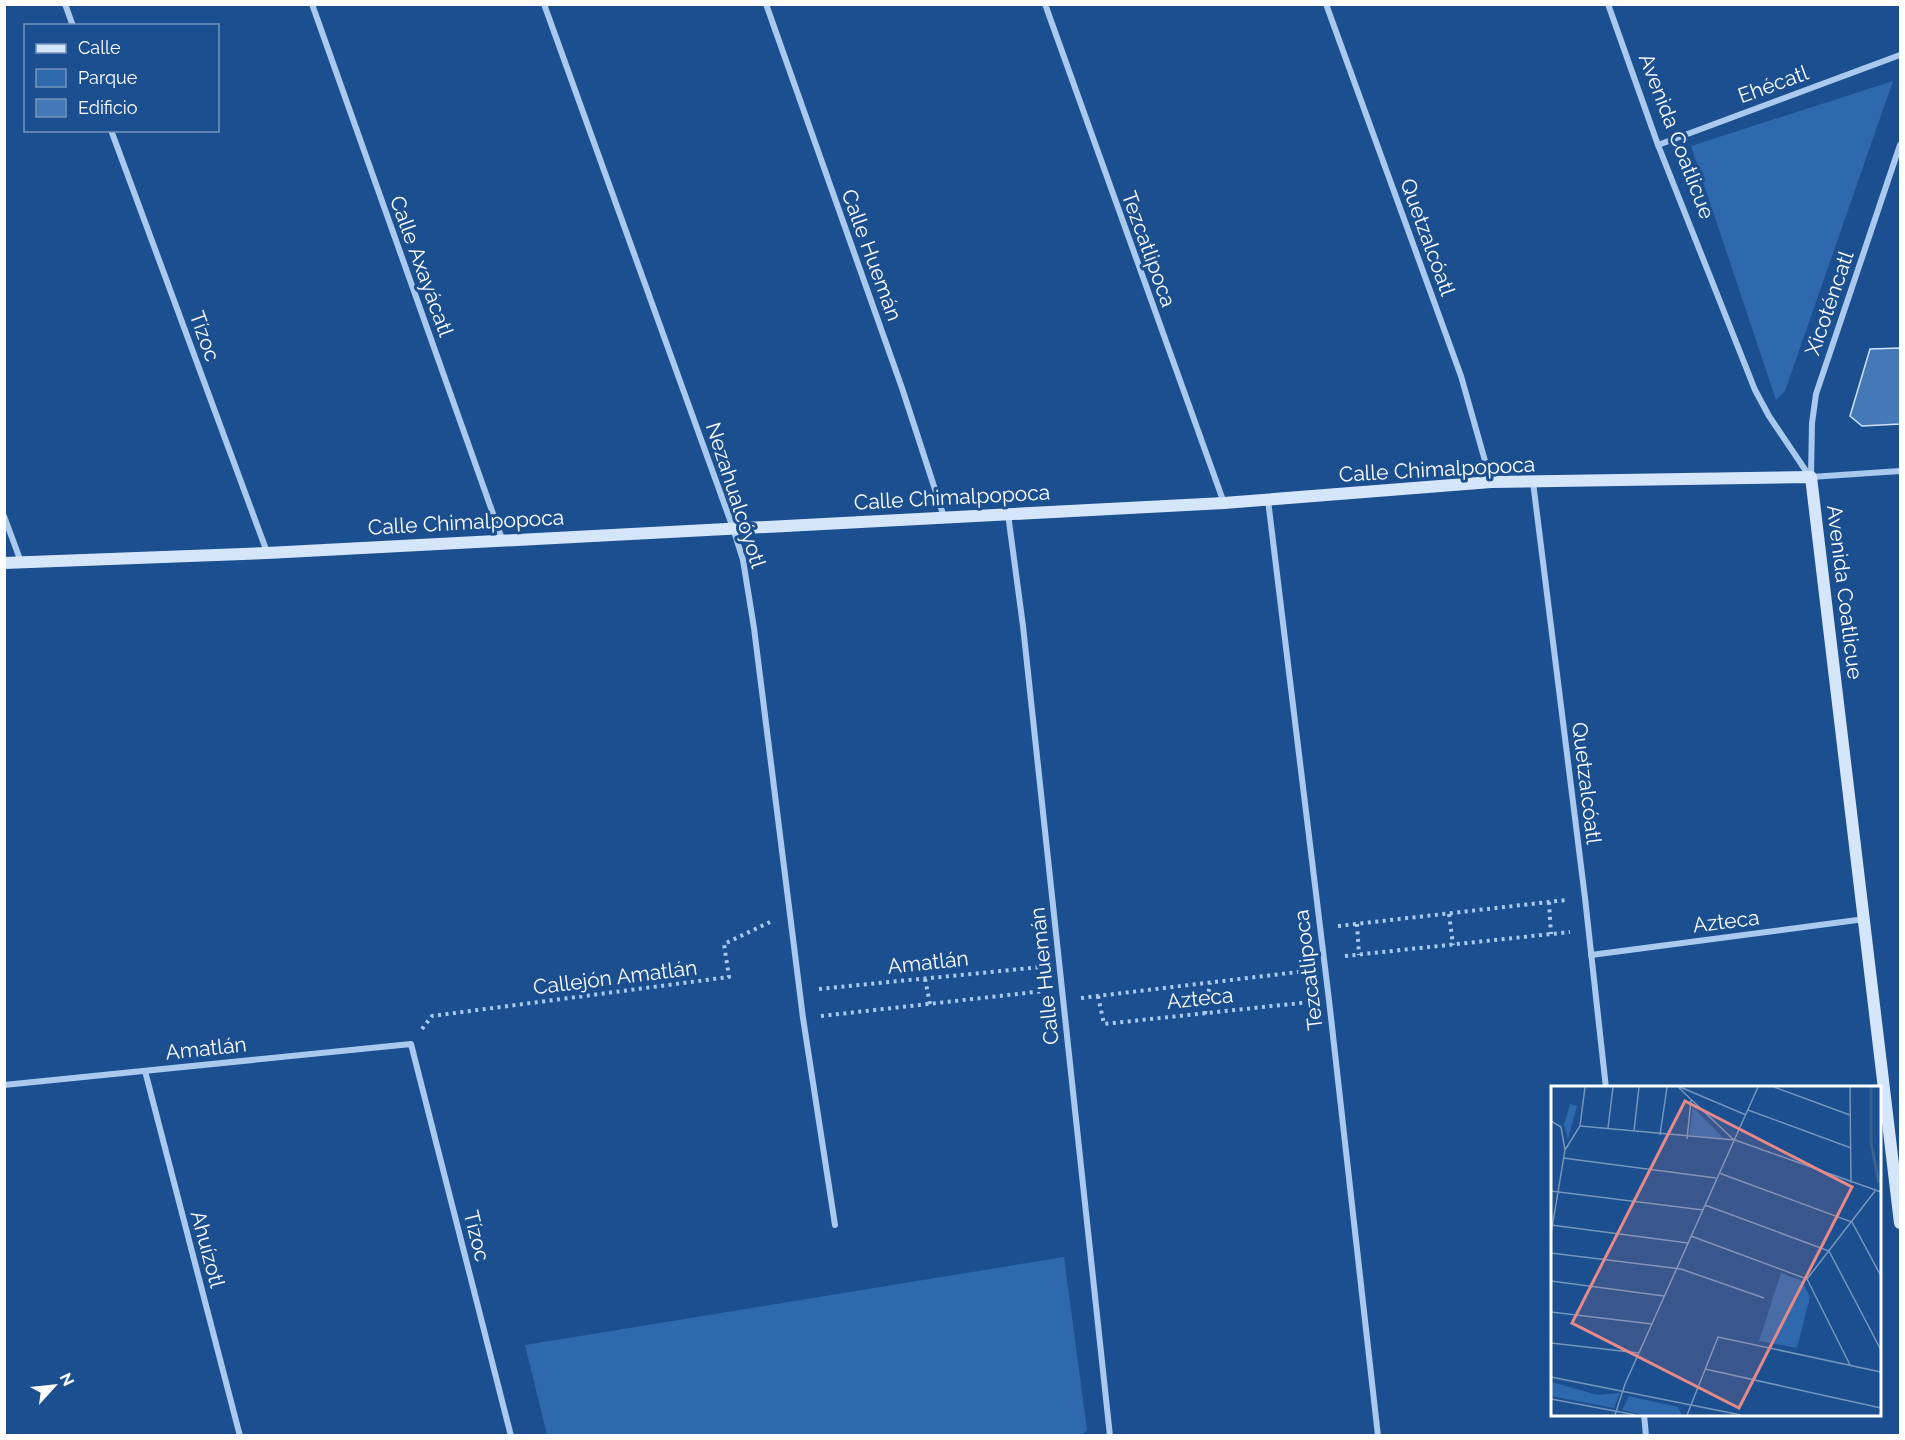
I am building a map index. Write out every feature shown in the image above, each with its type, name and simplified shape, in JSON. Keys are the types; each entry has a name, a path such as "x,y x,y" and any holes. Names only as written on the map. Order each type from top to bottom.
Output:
{"street":[{"path":"65,4 72,24"},
{"name":"Calle Axayácatl","path":"312,4 502,539"},
{"name":"Nezahualcóyotl","path":"544,4 743,560 754,628 803,1018 835,1225"},
{"name":"Calle Huemán","path":"766,4 902,388 944,517"},
{"name":"Tezcatlipoca","path":"1045,4 1224,503"},
{"name":"Quetzalcóatl","path":"1326,4 1461,376 1491,483"},
{"name":"Avenida Coatlicue","path":"1608,4 1658,145 1755,390 1769,416 1811,477 1900,1223"},
{"name":"Ehécatl","path":"1658,145 1900,55"},
{"name":"Tízoc","path":"112,132 267,553"},
{"name":"Xicoténcatl","path":"1811,477 1812,423 1816,394 1900,145"},
{"name":"Calle Chimalpopoca","path":"4,563 267,553 1224,503 1491,483 1811,477 1900,471"},
{"name":"Quetzalcóatl","path":"1533,482 1585,898 1606,1086"},
{"name":"Tezcatlipoca","path":"1269,500 1378,1436"},
{"name":"Calle Huemán","path":"1008,514 1023,626 1110,1436"},
{"path":"4,516 21,562"},
{"name":"Azteca","path":"1591,955 1865,919"},
{"name":"Tízoc","path":"411,1044 511,1436"},
{"name":"Amatlán","path":"4,1085 411,1044"},
{"name":"Ahuízotl","path":"145,1071 240,1436"},
{"path":"1644,1416 1646,1436"}],"path":[{"path":"1320,928 1585,898"},
{"path":"1549,902 1551,934"},
{"name":"Callejón Amatlán","path":"411,1044 432,1016 729,977 724,945 791,911"},
{"path":"1449,914 1453,945"},
{"path":"1358,924 1359,955"},
{"path":"1323,959 1588,930"},
{"name":"Amatlán","path":"800,991 1060,965"},
{"name":"Azteca","path":"1063,1000 1325,969"},
{"path":"925,979 930,1004"},
{"path":"1205,1014 1210,983"},
{"name":"Amatlán","path":"803,1018 1062,988"},
{"name":"Azteca","path":"1098,996 1104,1024 1329,1000"}],"green space":[{"path":"1893,81 1785,391 1776,400 1691,146"},
{"path":"1064,1257 1087,1430 1082,1435 547,1435 525,1345"}],"building":[{"path":"1900,348 1900,424 1862,426 1850,416 1870,349"}]}
